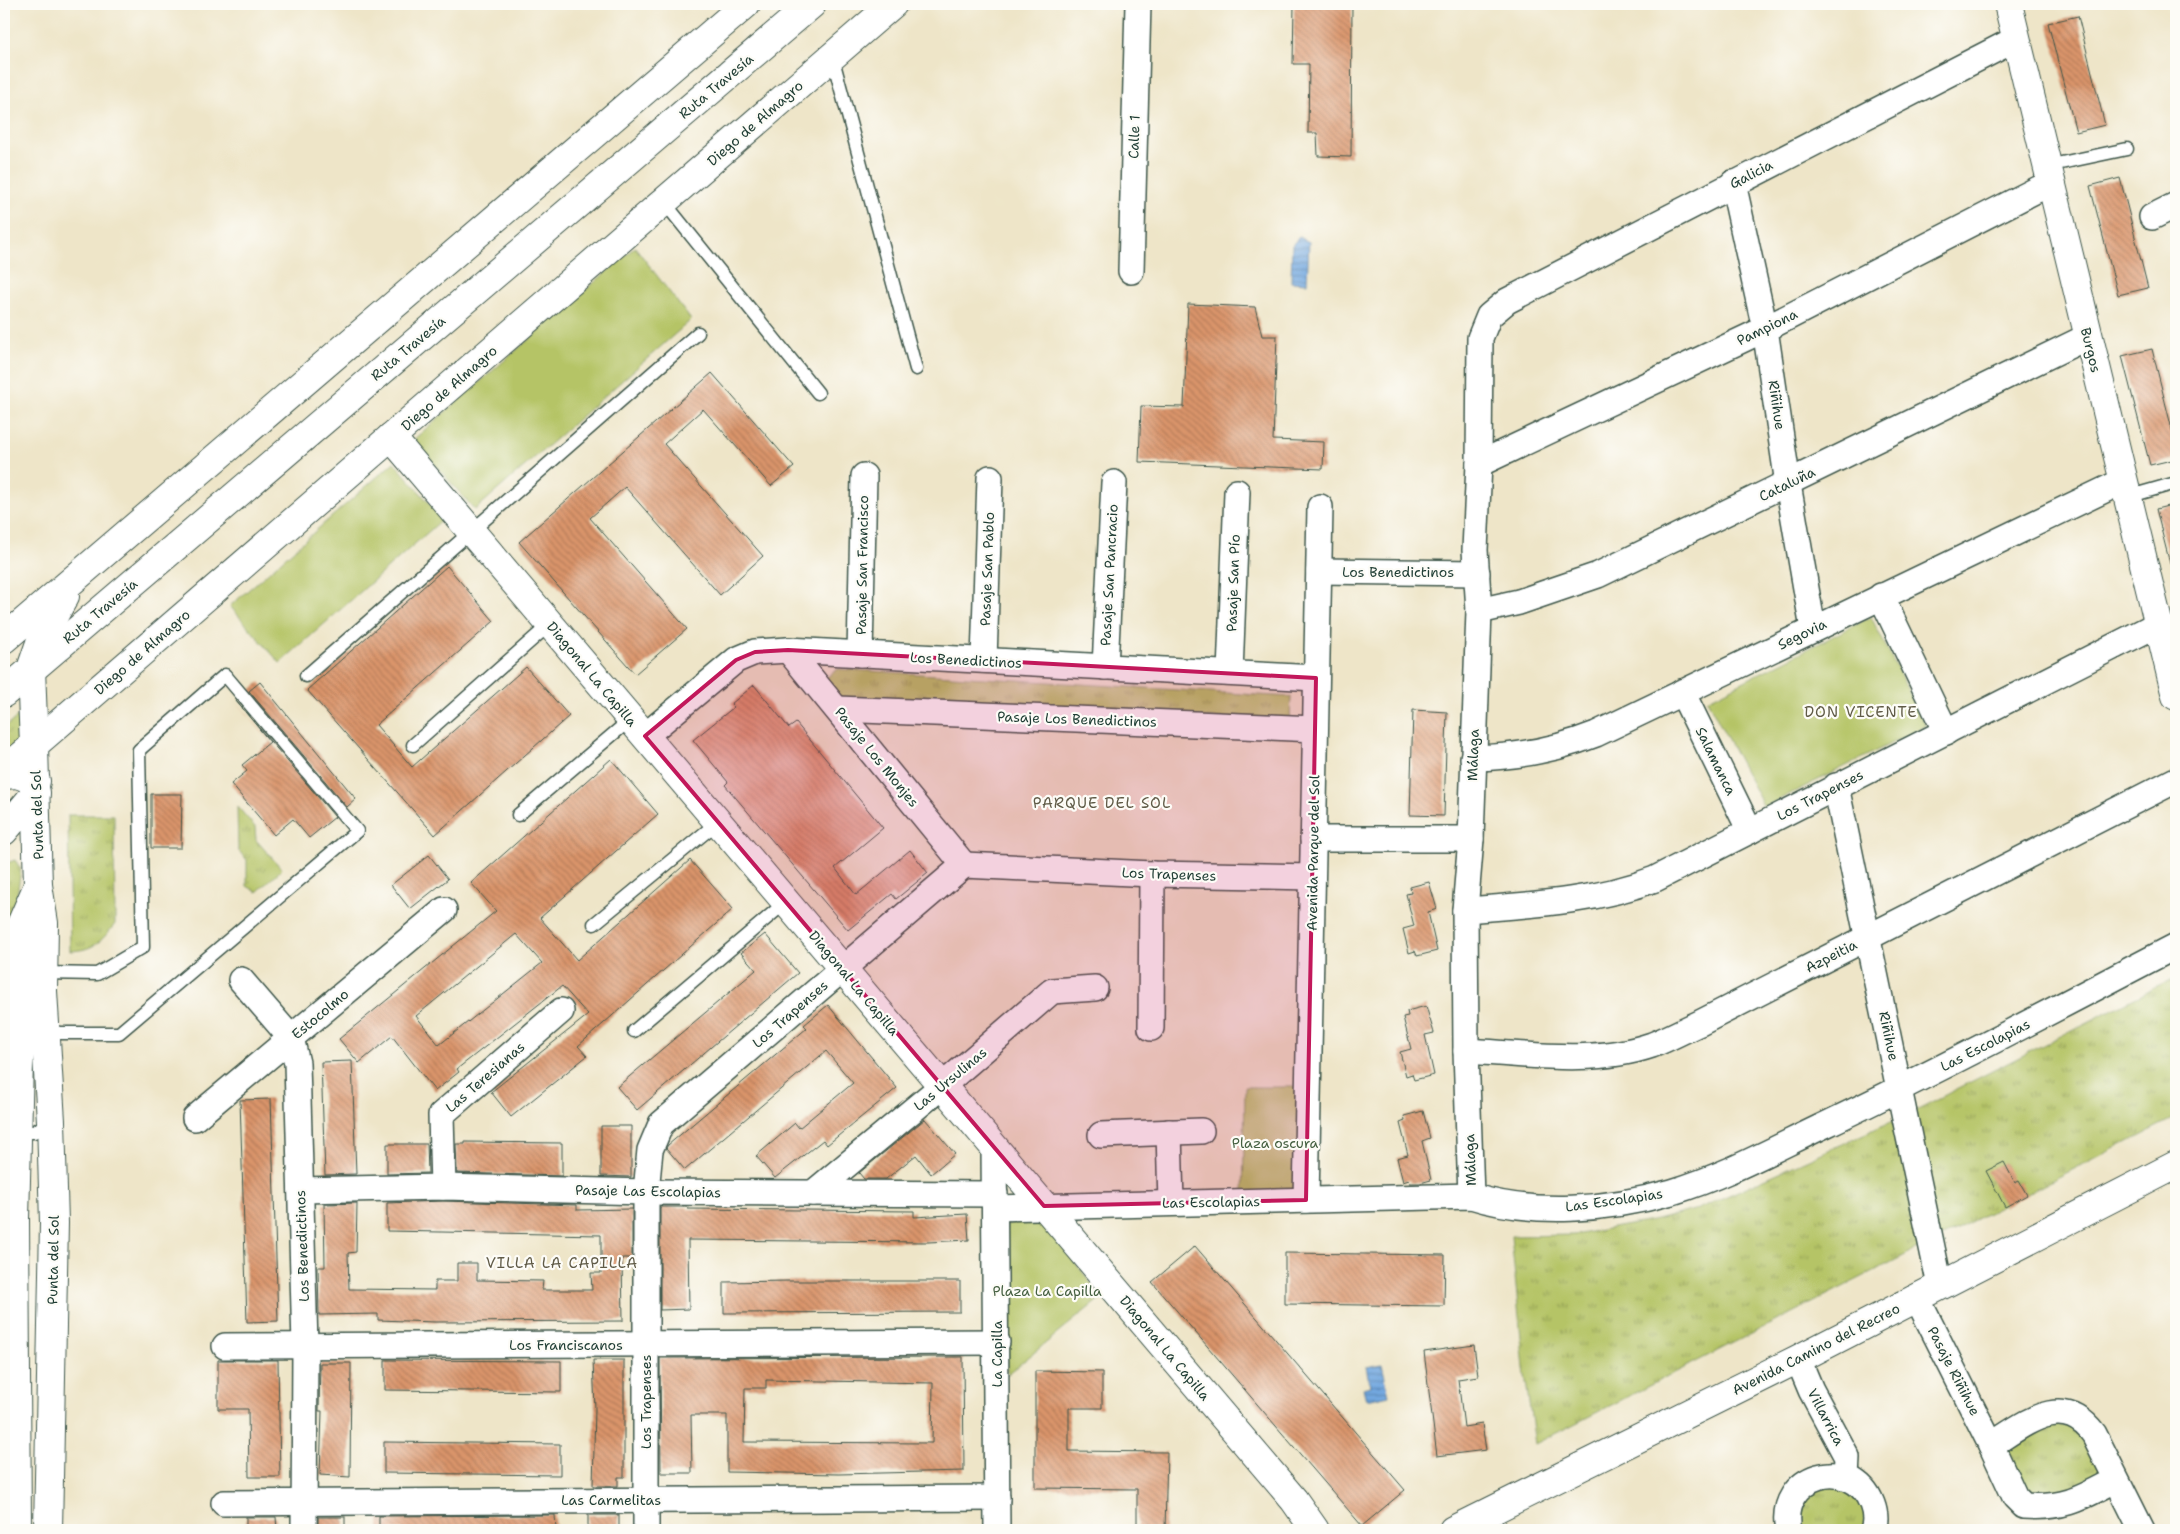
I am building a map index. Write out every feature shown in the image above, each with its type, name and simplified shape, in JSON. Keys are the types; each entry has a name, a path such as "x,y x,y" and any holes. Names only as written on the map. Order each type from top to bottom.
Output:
{"main road":[{"path":"4,639 746,4"},
{"name":"Ruta Travesía","path":"4,693 812,4"},
{"name":"Diego de Almagro","path":"4,773 893,4"},
{"name":"Burgos","path":"2012,6 2016,39 2050,174 2087,337 2158,624 2172,660 2176,696"},
{"name":"Diagonal La Capilla","path":"392,437 1294,1500 1315,1530"},
{"path":"31,669 42,637 53,614 89,566"},
{"name":"Punta del Sol","path":"31,669 39,851 38,885 44,923 43,982 51,1121 54,1223 48,1530"},
{"path":"4,773 17,774 36,787 4,830"},
{"path":"4,845 18,841 39,851"},
{"name":"Punta del Sol","path":"17,1530 15,1218 10,1132 20,1023 11,938 21,924 38,885"},
{"name":"Punta del Sol","path":"11,938 43,982"},
{"name":"Avenida Camino del Recreo","path":"1453,1530 1798,1359 2176,1165"},
{"path":"15,1218 54,1223"}],"street":[{"name":"Calle 1","path":"1131,271 1138,4"},
{"name":"Galicia","path":"1488,316 1507,301 2016,39"},
{"name":"Pampiona","path":"1479,464 1765,329 2050,174"},
{"name":"Riñihue","path":"1733,183 1765,329 1788,484 1813,629"},
{"path":"2152,217 2176,205"},
{"name":"Málaga","path":"1471,1196 1466,1051 1466,910 1479,612 1476,550 1480,338 1488,316"},
{"name":"Cataluña","path":"1479,612 1518,602 1598,575 2087,337"},
{"name":"Pasaje San Francisco","path":"860,654 864,476"},
{"name":"Pasaje San Pablo","path":"984,660 990,478"},
{"name":"Pasaje San Pancracio","path":"1105,667 1114,483"},
{"name":"Segovia","path":"1473,758 1528,754 1574,743 1880,596 2125,489"},
{"name":"Pasaje San Pío","path":"1230,673 1237,492"},
{"name":"Avenida Parque del Sol","path":"1306,1200 1320,507"},
{"name":"Los Benedictinos","path":"1318,571 1477,573"},
{"path":"1880,596 1946,732"},
{"name":"Los Trapenses","path":"1466,910 1541,904 1627,890 1655,879 2158,624"},
{"name":"Los Benedictinos","path":"638,728 736,660 755,652 788,650 1316,678"},
{"name":"Pasaje Los Monjes","path":"788,650 964,865"},
{"name":"Salamanca","path":"1682,692 1750,830"},
{"name":"Pasaje Los Benedictinos","path":"838,709 1315,729"},
{"name":"Azpeitia","path":"1466,1051 1565,1055 1607,1054 1651,1045 1700,1023 2176,780"},
{"name":"Riñihue","path":"1836,786 1900,1090 1929,1292"},
{"path":"1313,839 1470,839"},
{"name":"Los Trapenses","path":"646,1530 646,1192 650,1150 661,1124 964,865 1152,874 1312,877"},
{"path":"1151,1028 1152,874"},
{"name":"Estocolmo","path":"195,1118 444,910"},
{"name":"Las Escolapias","path":"995,1201 1044,1206 1471,1196 1494,1203 1569,1209 1670,1192 1730,1170 1900,1090 2176,946"},
{"name":"Los Benedictinos","path":"242,980 291,1038 297,1063 305,1345 304,1530"},
{"name":"Las Ursulinas","path":"813,1193 942,1086 1052,991 1095,988"},
{"name":"Las Teresianas","path":"443,1187 441,1114 561,1011"},
{"path":"1101,1135 1201,1131"},
{"path":"1169,1132 1171,1203"},
{"name":"La Capilla","path":"994,1147 997,1530"},
{"name":"Pasaje Las Escolapias","path":"301,1190 443,1187 646,1192 813,1193 995,1201"},
{"name":"Pasaje Riñihue","path":"1929,1292 1991,1445 2015,1497 2024,1506 2045,1508 2071,1503 2115,1480"},
{"name":"Los Franciscanos","path":"225,1346 997,1342"},
{"name":"Villarrica","path":"1798,1359 1810,1390 1847,1457 1846,1477"},
{"path":"1991,1445 2037,1416 2068,1414 2084,1421 2094,1434 2115,1480 2142,1530"},
{"path":"1788,1530 1786,1521 1788,1506 1794,1493 1804,1483 1818,1476 1832,1474 1846,1477 1859,1485 1869,1496 1874,1510 1873,1530"},
{"name":"Las Carmelitas","path":"224,1503 997,1498"}],"lane":[{"path":"832,56 916,369"},
{"path":"2050,174 2127,149"},
{"path":"664,202 818,394"},
{"path":"306,676 472,533 698,333"},
{"path":"2125,489 2176,484"},
{"path":"413,744 550,624"},
{"path":"43,982 97,974 143,948 139,750 224,675 358,831 119,1033 46,1033"},
{"path":"518,815 638,728"},
{"path":"594,924 718,822"},
{"path":"634,1031 786,902"},
{"path":"10,1132 34,1132 51,1121"}],"highlighted area":[{"path":"788,650 1316,678 1306,1200 1044,1206 645,736 736,660 755,652"}],"green space":[{"path":"635,247 691,320 475,510 413,440"},
{"path":"394,462 443,519 280,663 230,606"},
{"path":"1871,617 1926,726 1764,807 1707,700"},
{"path":"838,669 1291,697 1290,722 840,700 823,680"},
{"path":"22,713 20,739 4,753 4,728"},
{"path":"237,806 255,827 256,840 282,869 257,892 247,886 247,860 238,850"},
{"path":"68,815 114,815 115,924 105,936 91,947 70,951"},
{"path":"15,860 21,869 13,923 4,913 4,864"},
{"path":"2176,977 2176,1117 1535,1444 1524,1368 1511,1236 1574,1235 1657,1220 1698,1209 1908,1114"},
{"name":"Plaza oscura","path":"1245,1087 1308,1087 1306,1200 1243,1201"},
{"name":"Plaza La Capilla","path":"1027,1217 1047,1227 1102,1297 1008,1374 1006,1225"},
{"path":"2052,1422 2079,1428 2104,1476 2068,1495 2027,1498 2002,1448"},
{"path":"1833,1482 1863,1503 1865,1530 1793,1530 1800,1496"}],"water":[{"path":"1299,237 1309,242 1307,283 1291,282 1292,245"},
{"path":"1382,1364 1389,1395 1366,1400 1363,1388 1370,1386 1366,1367"}],"building":[{"path":"1294,4 1352,4 1351,157 1318,156 1317,133 1308,133 1309,64 1293,64"},
{"path":"2078,16 2105,125 2076,132 2048,23"},
{"path":"2120,178 2148,288 2118,295 2090,186"},
{"path":"1188,304 1255,307 1262,336 1277,336 1273,440 1324,442 1323,469 1139,462 1141,406 1184,407"},
{"path":"2152,349 2176,446 2176,459 2150,465 2122,356"},
{"path":"712,373 794,467 771,486 703,409 664,444 763,556 720,595 625,487 590,518 687,629 635,674 519,542"},
{"path":"2176,504 2176,563 2170,564 2156,509"},
{"path":"447,566 494,621 376,725 412,767 526,667 569,716 435,835 307,690"},
{"path":"260,682 356,799 347,807 249,691"},
{"path":"754,685 789,728 796,723 883,828 835,868 856,895 910,850 928,873 896,899 892,894 848,930 725,785 728,782 693,740 734,707 731,704"},
{"path":"236,701 335,817 309,838 293,819 274,835 231,784 247,771 242,765 270,742"},
{"path":"1413,710 1447,712 1444,816 1410,815"},
{"path":"611,759 658,814 540,918 577,960 690,860 733,909 578,1046 587,1056 511,1117 491,1092 588,1015 562,986 457,1069 459,1072 435,1091 392,1036 359,1063 339,1039 496,911 471,883","holes":["516,934 542,963 439,1045 416,1016"]},
{"path":"151,794 182,794 181,848 151,848"},
{"path":"429,855 448,879 410,909 391,885"},
{"path":"1429,882 1437,909 1428,912 1437,951 1417,956 1415,951 1409,953 1403,929 1414,926 1406,894 1411,893 1410,887"},
{"path":"765,934 798,973 637,1110 617,1087 756,970 741,953"},
{"path":"828,1005 897,1088 827,1145 823,1140 775,1178 756,1156 795,1123 799,1128 853,1083 826,1051 685,1170 666,1148 668,1145 807,1028 804,1025"},
{"path":"1426,1006 1434,1033 1425,1035 1434,1075 1414,1080 1412,1074 1406,1076 1400,1052 1411,1049 1403,1017 1408,1016 1407,1011"},
{"path":"352,1061 356,1174 325,1175 321,1062"},
{"path":"271,1099 278,1321 247,1322 240,1100"},
{"path":"1423,1111 1430,1138 1422,1141 1431,1180 1420,1183 1410,1183 1409,1180 1403,1182 1397,1158 1408,1155 1400,1123 1405,1121 1404,1116"},
{"path":"925,1119 955,1154 931,1174 916,1155 886,1179 864,1179 859,1173"},
{"path":"601,1126 631,1126 631,1177 601,1176"},
{"path":"465,1142 562,1143 562,1176 457,1173 456,1144 465,1144"},
{"path":"387,1144 427,1144 428,1173 387,1174"},
{"path":"2004,1162 2015,1183 2019,1181 2027,1195 2005,1207 1986,1171"},
{"path":"443,1201 577,1205 577,1210 632,1209 632,1258 622,1258 623,1321 435,1322 378,1320 378,1314 319,1315 318,1267 325,1267 324,1204 357,1203 356,1252 348,1253 349,1289 435,1290 435,1281 457,1281 457,1263 477,1263 477,1280 543,1281 542,1290 592,1290 591,1273 601,1273 601,1235 387,1231 387,1203"},
{"path":"660,1207 687,1207 688,1209 914,1211 914,1217 967,1214 969,1240 928,1242 688,1240 689,1309 660,1310"},
{"path":"1195,1246 1405,1490 1362,1526 1152,1282"},
{"path":"1285,1253 1445,1255 1444,1306 1285,1304"},
{"path":"960,1281 960,1312 724,1313 724,1282"},
{"path":"1474,1345 1478,1376 1458,1379 1464,1427 1482,1424 1486,1450 1437,1456 1424,1352"},
{"path":"963,1357 964,1471 839,1474 727,1472 727,1415 691,1415 692,1473 661,1473 660,1358","holes":["766,1380 933,1383 932,1443 744,1442 745,1388 766,1388"]},
{"path":"218,1360 278,1360 280,1477 249,1477 248,1409 218,1409"},
{"path":"385,1360 561,1361 561,1392 385,1390"},
{"path":"593,1360 624,1360 624,1477 618,1477 618,1486 593,1486 595,1409"},
{"path":"320,1363 351,1363 350,1477 320,1475 322,1411 319,1411"},
{"path":"1035,1371 1102,1372 1102,1408 1069,1408 1069,1451 1167,1452 1165,1530 1137,1530 1137,1489 1035,1488"},
{"path":"384,1442 560,1444 560,1475 384,1473"},
{"path":"555,1515 556,1530 379,1530 379,1516"},
{"path":"588,1515 619,1515 619,1530 588,1530"},
{"path":"246,1517 276,1517 277,1530 246,1530"},
{"path":"318,1517 345,1517 345,1530 318,1530"}],"district":[{"name":"DON VICENTE","path":"1861,712"},
{"name":"PARQUE DEL SOL","path":"1102,803"},
{"name":"VILLA LA CAPILLA","path":"562,1263"}]}
